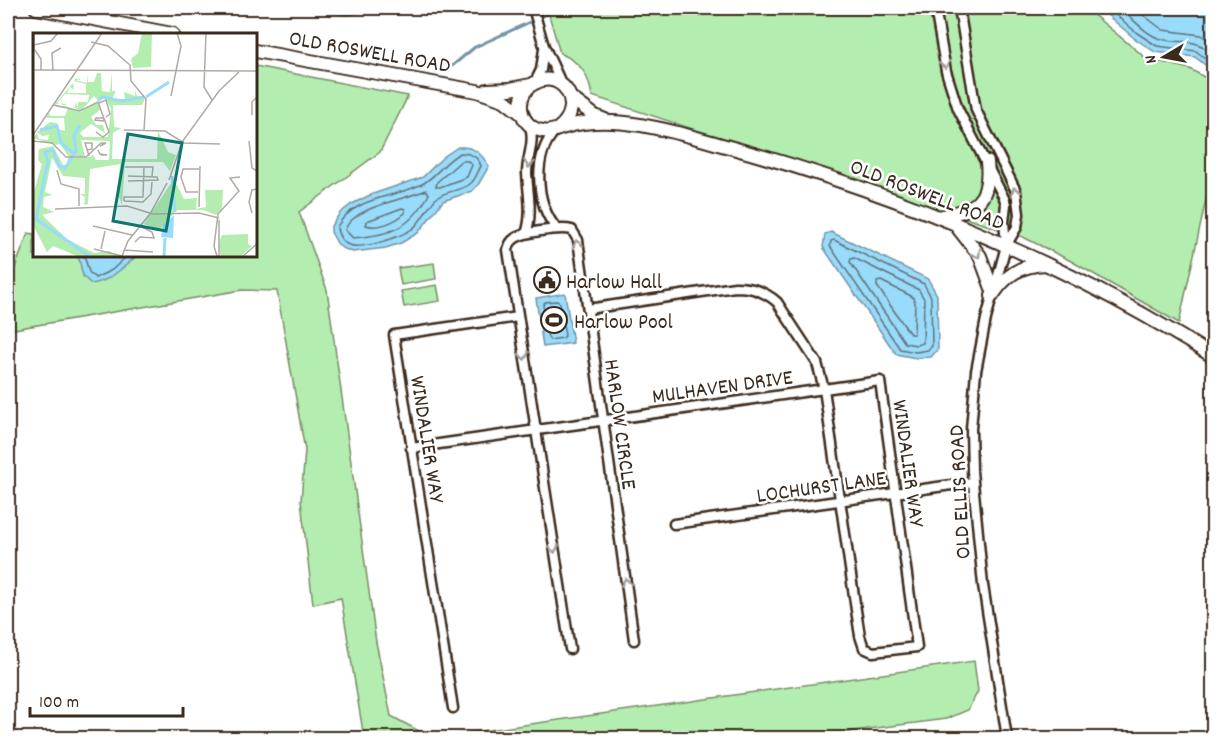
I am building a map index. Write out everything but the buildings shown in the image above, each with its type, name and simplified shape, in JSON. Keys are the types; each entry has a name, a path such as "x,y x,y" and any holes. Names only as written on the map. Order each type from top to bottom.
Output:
{"street":[{"path":"36,8 167,33"},
{"path":"533,8 544,46 562,85"},
{"path":"935,8 951,91 964,123 987,162 1006,204 1004,222 1006,246"},
{"path":"959,8 976,110 981,124 1010,177 1018,201 1017,227 1006,246"},
{"path":"522,114 521,101 526,89 533,83 541,69 544,46"},
{"name":"OLD ROSWELL ROAD","path":"256,51 477,90 504,100 522,114 530,126 543,132 582,123 606,121"},
{"name":"OLD ROSWELL ROAD","path":"477,90 510,89 549,80 562,85 571,98 595,116 606,121 684,135 834,179 938,217 1047,264 1116,299 1214,357"},
{"path":"558,129 570,115 571,98"},
{"path":"526,234 530,220 527,173 532,142 530,126"},
{"name":"HARLOW CIRCLE","path":"558,129 549,137 542,152 540,171 545,212 557,229 572,231 578,240 634,640"},
{"path":"938,217 969,209 981,200 988,184 987,162"},
{"path":"952,223 980,256 992,294"},
{"path":"557,229 526,234 512,240 508,250 570,650"},
{"name":"OLD ELLIS ROAD","path":"1006,246 992,294 973,391 971,442 973,482 989,630 1007,738"},
{"path":"992,294 1009,274 1030,266 1047,264"},
{"path":"588,309 735,288 753,288 777,302 818,363 841,500"},
{"name":"WINDALIER WAY","path":"453,708 394,335 518,317"},
{"name":"WINDALIER WAY","path":"824,389 880,381 917,647 873,652 864,648 841,500"},
{"name":"MULHAVEN DRIVE","path":"411,448 824,389"},
{"name":"LOCHURST LANE","path":"674,524 973,482"}],"green space":[{"path":"547,8 1085,8 1146,58 1190,69 1213,82 1213,168 1179,323 1071,261 1023,237 592,96 586,75 578,65 560,53"},
{"path":"256,66 408,96 380,152 299,212 327,290 376,642 391,716 432,738 364,738 341,598 313,604 301,501 305,450 277,291 242,290 8,330 8,287 28,233 33,234 33,256 256,256"},
{"path":"434,263 436,279 401,285 398,268"},
{"path":"437,285 440,301 404,307 401,291"},
{"path":"974,661 978,691 968,710 946,719 853,731 835,738 793,738 792,734 761,738 432,738"}],"water":[{"path":"316,8 385,8 347,15 319,11"},
{"path":"1099,8 1213,8 1213,71 1195,57 1155,52 1134,38"},
{"path":"458,147 476,151 489,166 472,191 443,201 418,233 401,243 386,248 353,252 342,248 337,243 331,232 331,226 340,213 370,195 423,177 443,157"},
{"path":"831,232 928,279 937,295 938,349 931,357 916,358 896,354 823,247 825,234"},
{"path":"78,256 137,256 111,277 98,282 91,284 83,276"},
{"name":"Harlow Pool","path":"565,293 573,343 543,347 536,298"}],"waterway":[{"path":"452,66 475,47 554,11 567,8"}],"place":[{"name":"Harlow Hall","path":"547,280"},
{"name":"Harlow Pool","path":"554,320"}]}
